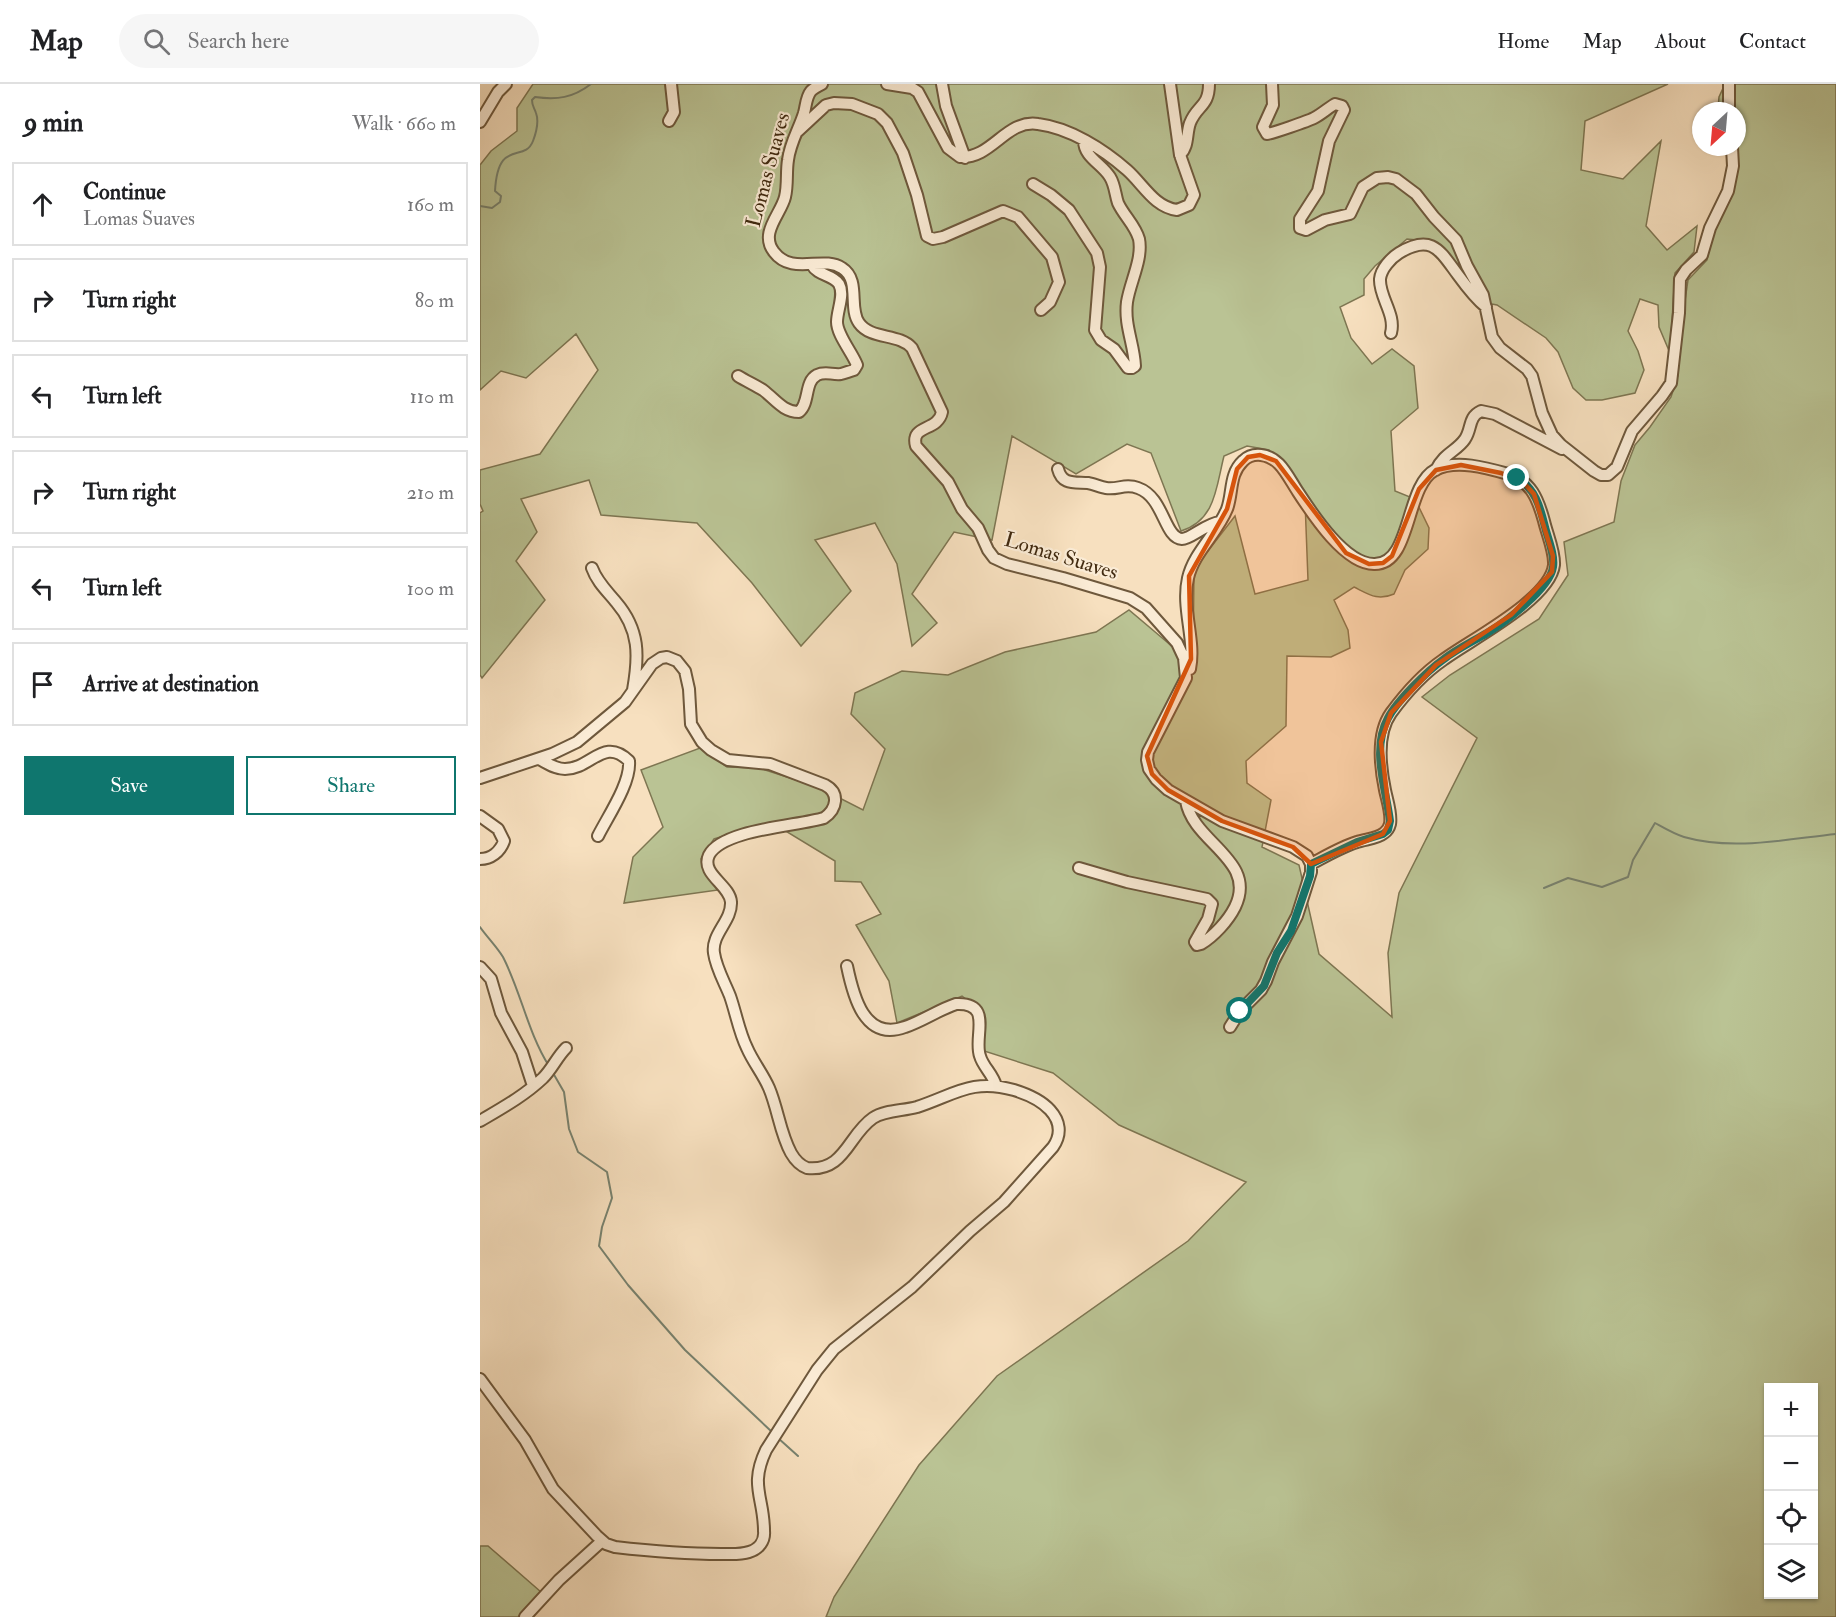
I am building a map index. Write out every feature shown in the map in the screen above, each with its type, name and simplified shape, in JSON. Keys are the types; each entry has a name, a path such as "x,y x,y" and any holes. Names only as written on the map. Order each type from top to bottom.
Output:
{"street":[{"path":"480,122 498,92 506,84"},
{"path":"669,121 674,112 671,84"},
{"name":"Lomas Suaves","path":"822,84 809,94 789,153 784,200 772,225 769,238 771,248 779,257 797,264 836,266 846,271 853,285 856,316 860,324 867,330 903,340 912,348 942,412 937,423 917,433 916,446 948,482 962,509 978,528 991,555 1007,564 1063,578 1137,601 1150,612 1177,643 1184,658 1186,678"},
{"path":"887,84 912,88 918,92 948,148 954,154 965,158 983,152 1016,126 1026,123 1040,124 1084,141 1128,171 1162,204 1173,210 1186,207 1194,198 1180,155 1170,84"},
{"path":"942,84 946,106 965,158"},
{"path":"1180,155 1186,146 1191,121 1208,99 1209,84"},
{"path":"1272,84 1273,105 1263,127 1267,134 1273,134 1291,125 1312,119 1335,104 1342,106 1344,110 1329,141 1318,191 1300,219 1300,228 1306,230 1325,220 1350,214 1360,191 1373,179 1383,177 1396,179 1416,194 1456,240 1481,290 1490,333 1494,341 1532,376 1548,428 1556,440 1598,473 1608,475 1617,467 1632,431 1671,383 1679,313 1680,279 1702,255 1710,228 1728,191 1732,156"},
{"path":"1729,84 1729,102"},
{"path":"796,133 826,105 834,103 852,104 878,114 887,123 903,153 927,236 933,239 943,237 1003,211 1018,217 1046,249 1052,257 1059,282 1050,302 1041,310"},
{"path":"1033,184 1052,195 1070,210 1097,253 1100,267 1095,318 1096,334 1114,349 1128,368 1132,368 1135,366 1126,312 1139,254 1139,240 1135,228 1118,203 1110,177 1088,154 1084,141"},
{"path":"1391,333 1392,321 1380,277 1387,264 1397,254 1416,244 1438,249 1486,307"},
{"path":"738,376 761,389 784,408 799,412 803,409 815,376 825,372 839,374 854,370 857,365 852,352 839,333 837,322 841,291 838,283 814,270 812,265"},
{"path":"1230,1027 1240,1011 1261,990 1266,981 1273,962 1297,916 1310,876 1311,864 1308,856 1293,847 1222,821 1168,790 1149,769 1147,760 1149,748 1186,678 1191,659 1188,580 1198,555 1227,509 1237,469 1248,457 1264,456 1279,464 1316,517 1350,556 1363,563 1383,564 1391,559 1396,550 1421,484 1436,470 1445,456 1464,441 1473,416 1484,411 1502,417 1569,452"},
{"path":"1311,864 1357,842 1380,836 1388,830 1390,821 1383,781 1381,750 1383,729 1391,712 1436,665 1487,633 1523,605 1539,589 1553,568 1553,556 1539,505 1527,484 1510,475 1478,467 1455,465 1436,470"},
{"path":"1058,469 1062,478 1073,484 1089,483 1109,488 1125,485 1145,491 1156,500 1169,529 1174,536 1180,539 1185,539 1209,524 1220,522"},
{"path":"592,568 599,582 627,616 634,629 636,659 632,694"},
{"path":"480,778 564,750 614,713 632,694 655,661 664,657 673,659 685,671 691,724 706,747 728,760 770,764 825,785 836,796 834,807 824,818 766,829 730,839 714,849 708,862 710,871 729,895 731,901 715,939 715,959 745,1043 768,1086 787,1145 797,1162 810,1169 834,1162 844,1154 867,1123 877,1116 919,1106 968,1087 996,1086 1023,1092 1045,1105 1059,1126 1057,1141 1004,1202 970,1231 903,1296 840,1344 822,1364 766,1450 760,1463 757,1485 764,1534 759,1546 749,1552 699,1554 615,1547 602,1541 548,1483 525,1440 480,1379"},
{"path":"539,759 562,769 570,769 608,751 615,751 629,761 630,769 626,783 598,836"},
{"path":"1079,868 1127,882 1207,899 1212,904 1211,912 1195,942 1197,945 1201,944 1218,929 1233,910 1241,882 1236,871 1193,818 1186,801"},
{"path":"480,816 498,829 504,841 502,847 493,856 480,859"},
{"path":"847,966 858,1008 869,1020 883,1028 903,1028 956,1004 966,1004 975,1009 980,1019 978,1053 996,1086"},
{"path":"480,967 490,979 501,1013 522,1052 533,1086"},
{"path":"480,1121 533,1086 548,1072 566,1048"},
{"path":"525,1617 558,1580 602,1541"}],"highlighted area":[{"path":"1260,455 1276,461 1346,553 1369,564 1383,563 1392,556 1419,489 1436,470 1461,465 1501,473 1522,481 1534,494 1553,556 1552,572 1511,615 1436,665 1391,713 1381,742 1390,821 1383,834 1311,864 1293,847 1222,821 1168,790 1152,774 1147,756 1191,659 1189,576 1227,509 1237,469 1248,457"}],"green space":[{"path":"533,84 1668,84 1585,121 1581,170 1623,179 1661,141 1646,226 1667,250 1697,226 1694,252 1675,273 1670,353 1659,327 1658,305 1640,299 1628,331 1644,370 1635,393 1602,400 1586,400 1573,388 1558,352 1546,338 1497,305 1481,302 1448,264 1417,240 1407,239 1375,266 1364,279 1364,295 1340,307 1351,338 1372,364 1392,349 1414,366 1418,408 1391,431 1395,491 1415,499 1429,528 1428,549 1405,570 1394,594 1379,597 1369,595 1354,587 1334,600 1348,630 1350,648 1331,657 1287,656 1286,726 1246,761 1247,783 1271,800 1262,847 1299,865 1319,954 1392,1017 1388,953 1399,893 1477,738 1422,697 1450,675 1539,619 1568,575 1564,542 1614,522 1621,481 1635,445 1671,397 1678,375 1680,335 1688,280 1707,260 1734,156 1746,156 1746,102 1719,102 1725,84 1836,84 1836,1617 826,1617 834,1597 919,1465 997,1376 1188,1241 1246,1182 1119,1125 1053,1073 981,1050 984,1013 962,996 897,1023 889,981 856,925 881,914 861,882 835,881 835,861 771,822 714,839 701,859 704,871 718,890 624,903 633,857 663,827 641,770 700,748 727,767 759,768 818,787 863,810 885,749 851,714 855,693 902,671 948,675 1005,652 1096,632 1129,610 1193,664 1194,569 1235,516 1255,594 1308,580 1305,501 1269,450 1247,446 1224,456 1213,501 1208,511 1193,526 1181,531 1151,453 1127,444 1076,474 1012,436 992,540 954,532 912,594 937,623 912,646 897,564 875,523 815,540 851,591 801,646 752,583 697,523 601,515 589,480 521,499 537,532 516,561 545,600 482,678 480,675 480,513 483,511 480,504 480,470 540,454 598,370 576,334 526,378 501,371 480,390 480,165 491,151 517,131 517,108"},
{"path":"480,1546 488,1546 541,1592 518,1617 480,1617"}],"waterway":[{"path":"480,206 492,208 500,202 501,196 495,191 501,164 512,154 529,148 533,141 537,120 532,100 535,97 564,97 591,84"},
{"path":"1544,888 1568,878 1602,887 1628,877 1633,860 1655,823 1684,837 1722,843 1760,843 1836,834"},
{"path":"480,927 503,957 535,1040 549,1066"},
{"path":"553,1073 564,1092 569,1129 578,1152 607,1172 612,1198 602,1227 599,1246 628,1285 685,1350 772,1432"},
{"path":"778,1438 798,1456"}],"route":[{"path":"1240,1011 1264,986 1277,953 1291,931 1310,876 1311,864 1337,850 1380,836 1389,827 1381,750 1383,729 1391,712 1429,671 1452,653 1487,633 1511,615 1539,589 1552,572 1554,561 1537,499 1531,489 1517,478"}]}
